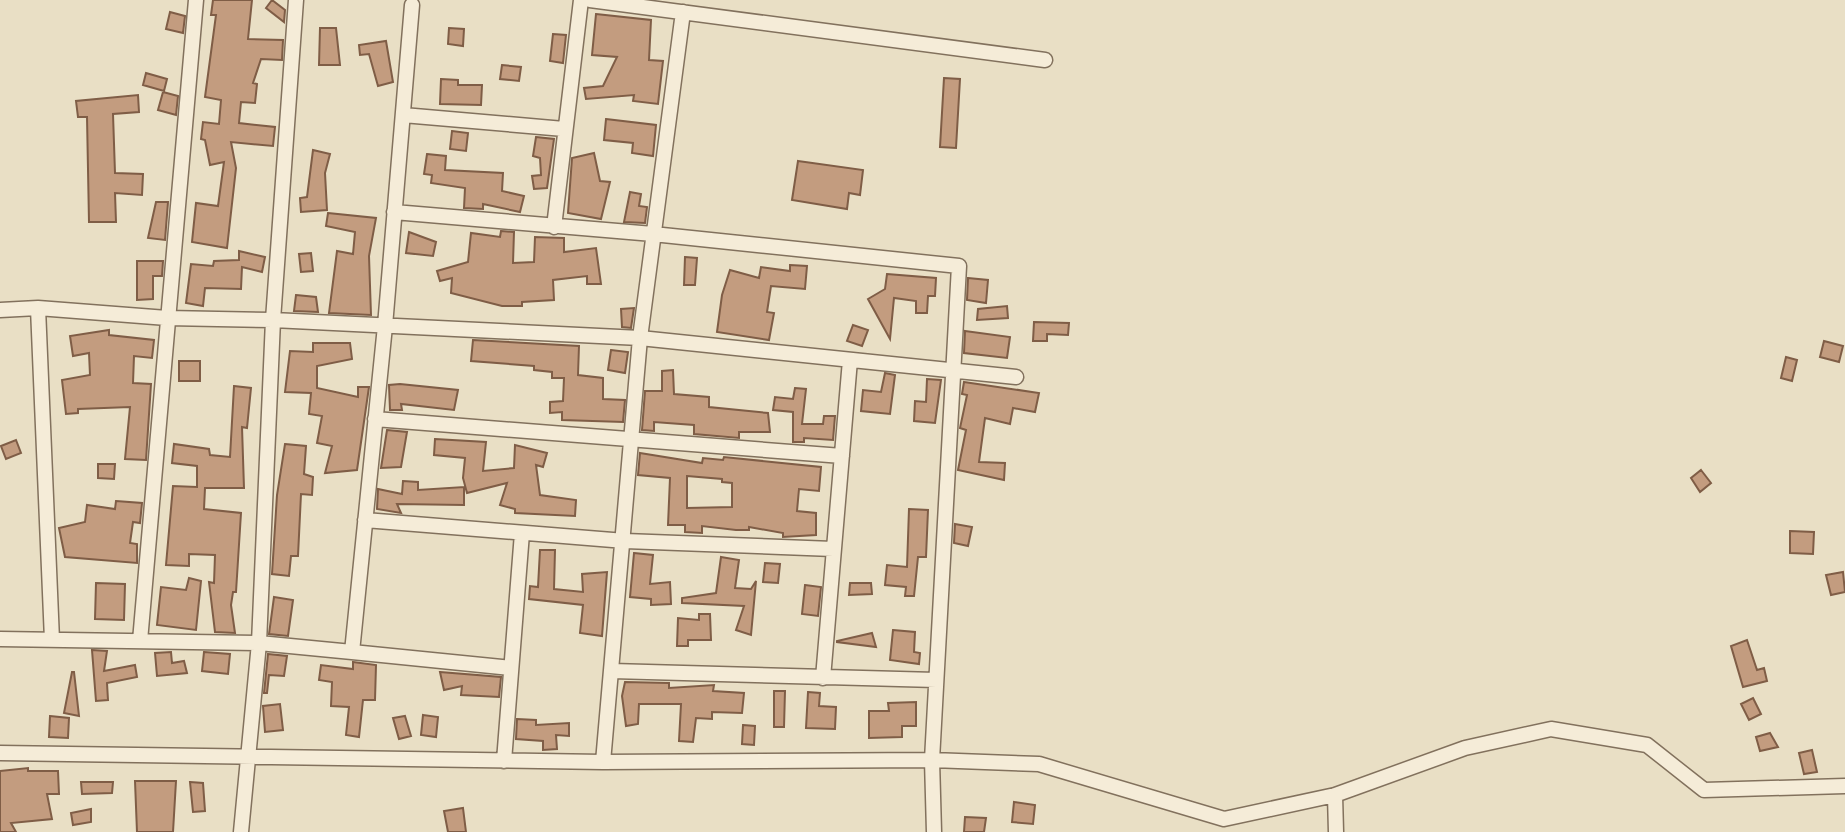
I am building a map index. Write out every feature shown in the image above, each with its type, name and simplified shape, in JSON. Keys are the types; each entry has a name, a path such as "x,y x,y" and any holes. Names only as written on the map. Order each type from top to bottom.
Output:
{"street":[{"path":"140,641 196,0"},
{"path":"241,832 259,643 273,320 296,0"},
{"path":"554,227 581,0"},
{"path":"590,0 1045,60"},
{"path":"352,652 385,326 412,5"},
{"path":"603,762 625,541 640,338 683,12"},
{"path":"403,115 564,129"},
{"path":"394,212 653,234 959,266 932,760 934,832"},
{"path":"38,308 52,640"},
{"path":"0,310 38,308 167,318 273,320 640,338 1016,377"},
{"path":"823,678 850,360"},
{"path":"375,419 842,456"},
{"path":"365,520 625,541 833,549"},
{"path":"504,761 522,533"},
{"path":"0,639 259,643 511,668"},
{"path":"612,671 936,680"},
{"path":"0,753 603,762 932,760 1039,764 1224,819 1335,795 1465,748 1551,729 1647,745 1704,790 1845,786"},
{"path":"1335,795 1336,832"}],"building":[{"path":"213,0 252,0 248,39 283,40 282,60 261,59 253,83 257,84 255,103 241,102 239,123 275,127 273,146 231,142 236,168 227,248 192,242 196,203 218,206 224,162 210,165 205,140 201,139 203,122 219,124 221,100 205,97 216,15 211,15"},
{"path":"272,0 285,10 284,22 266,8"},
{"path":"170,12 185,16 183,33 166,29"},
{"path":"596,14 651,20 649,60 663,61 658,104 633,101 634,95 586,99 584,88 603,86 617,57 592,55"},
{"path":"320,28 336,28 340,65 319,65"},
{"path":"449,28 464,29 463,46 448,44"},
{"path":"553,34 566,35 563,63 550,61"},
{"path":"386,41 393,82 378,86 369,54 360,55 359,45"},
{"path":"502,65 521,67 519,81 500,79"},
{"path":"146,73 167,79 164,91 143,85"},
{"path":"944,78 960,79 956,148 940,147"},
{"path":"441,79 458,80 458,85 482,85 481,105 440,104"},
{"path":"163,92 178,96 176,115 158,110"},
{"path":"138,95 139,112 113,114 115,173 143,174 142,195 115,193 116,222 89,222 87,117 78,117 76,101"},
{"path":"606,119 656,125 653,156 632,153 633,143 604,140"},
{"path":"452,131 468,133 466,151 450,149"},
{"path":"536,137 554,139 547,188 534,189 532,176 541,175 540,158 533,156"},
{"path":"313,150 330,154 325,173 327,210 301,212 300,198 307,197"},
{"path":"594,153 600,181 610,182 601,219 568,213 572,158"},
{"path":"427,154 446,156 445,170 503,173 502,191 524,196 520,212 483,204 483,209 464,208 465,188 431,183 432,175 424,174"},
{"path":"798,161 863,170 860,195 849,193 847,209 792,200"},
{"path":"630,192 641,194 639,206 647,207 645,223 624,222"},
{"path":"156,202 168,202 165,240 148,238"},
{"path":"328,213 376,218 369,256 371,315 329,313 337,251 353,254 355,232 326,226"},
{"path":"501,231 514,232 513,263 534,262 535,237 564,238 564,252 596,248 601,284 587,284 587,276 553,280 554,300 522,302 522,306 502,306 451,293 452,278 440,281 437,271 468,262 471,233 500,237"},
{"path":"409,232 436,242 433,256 406,253"},
{"path":"239,251 265,257 262,272 242,267 241,289 205,288 203,306 186,303 191,264 213,266 214,261 239,260"},
{"path":"311,253 313,271 301,272 299,254"},
{"path":"685,257 697,258 695,285 684,285"},
{"path":"137,261 163,261 162,276 153,276 153,299 137,300"},
{"path":"790,265 807,266 805,289 771,286 767,312 774,313 769,340 717,332 722,295 730,270 759,278 761,267 790,271"},
{"path":"887,274 936,278 935,296 928,296 927,313 916,313 916,301 894,298 890,339 868,299 885,289"},
{"path":"968,278 988,280 986,303 967,300"},
{"path":"296,295 316,297 318,312 294,311"},
{"path":"1007,306 1008,318 977,320 978,309"},
{"path":"634,308 631,328 622,327 621,309"},
{"path":"1034,322 1069,323 1068,335 1047,334 1047,341 1033,341"},
{"path":"853,325 868,330 862,346 847,341"},
{"path":"109,330 109,335 154,340 152,358 134,356 133,383 151,384 146,460 125,459 130,407 78,409 78,413 66,414 62,380 90,375 89,353 73,356 70,336"},
{"path":"965,331 1010,337 1007,358 964,353"},
{"path":"473,340 579,346 578,375 603,378 603,399 625,400 623,422 562,420 562,412 550,413 550,402 563,401 564,378 552,378 552,372 534,370 534,366 471,361"},
{"path":"1824,341 1843,346 1839,362 1820,357"},
{"path":"313,343 350,343 352,359 317,366 317,388 358,397 358,387 369,387 357,470 325,473 332,446 317,443 322,416 309,414 311,393 285,392 290,351 313,352"},
{"path":"611,350 628,352 625,373 608,370"},
{"path":"1786,357 1797,360 1792,381 1781,378"},
{"path":"179,361 200,361 200,381 179,381"},
{"path":"673,370 674,394 709,397 709,407 768,413 770,432 739,432 739,438 694,434 694,425 654,422 654,431 642,430 645,391 662,391 662,371"},
{"path":"885,373 895,375 890,414 861,411 863,390 881,392"},
{"path":"927,379 941,380 935,423 914,421 915,401 926,402"},
{"path":"964,382 1039,393 1035,412 1013,408 1010,424 985,418 979,462 1005,463 1004,480 958,470 966,430 960,428 967,395 962,394"},
{"path":"389,385 458,390 454,410 401,404 402,410 390,410"},
{"path":"234,386 251,388 247,428 242,427 244,488 205,488 204,509 241,513 236,592 233,592 231,605 235,633 215,632 209,582 214,583 215,555 189,554 189,566 166,565 173,486 197,487 197,466 172,463 174,444 209,449 210,455 230,457"},
{"path":"795,388 806,389 802,424 823,424 824,416 835,416 833,440 804,438 804,442 793,442 793,412 773,410 775,397 793,399"},
{"path":"387,430 407,432 401,467 381,468"},
{"path":"435,439 486,442 483,471 514,468 515,445 547,453 543,467 536,465 540,495 576,500 575,516 515,513 515,509 500,505 507,483 467,493 463,478 465,458 434,455"},
{"path":"16,440 21,453 6,459 1,446"},
{"path":"285,444 306,446 304,474 313,477 312,495 301,494 298,556 291,556 289,576 272,574 277,495"},
{"path":"640,453 702,463 703,458 723,460 724,457 821,467 819,491 799,489 797,511 816,513 816,535 783,537 783,533 749,527 749,530 736,530 702,526 702,533 685,532 685,525 668,525 670,478 638,475","holes":["687,476 722,479 722,482 732,483 732,507 687,508"]},
{"path":"98,464 115,464 114,479 98,478"},
{"path":"1701,470 1711,483 1700,492 1691,478"},
{"path":"403,481 418,482 418,490 464,487 464,505 397,504 401,513 377,509 378,489 402,494"},
{"path":"116,501 142,503 140,523 133,522 130,543 137,544 137,563 65,557 59,528 85,522 87,505 115,509"},
{"path":"909,509 928,510 926,557 918,557 914,596 905,596 906,587 885,585 887,565 907,567"},
{"path":"955,524 972,527 968,546 954,543"},
{"path":"1790,531 1814,532 1813,554 1790,553"},
{"path":"540,550 555,550 554,589 583,592 582,574 607,572 602,636 580,633 583,605 529,599 530,586 538,587"},
{"path":"634,553 653,555 650,584 670,582 671,604 651,605 651,599 630,597"},
{"path":"721,557 739,560 735,588 751,589 756,581 751,635 736,630 744,606 682,603 682,598 716,593"},
{"path":"765,563 780,564 778,583 763,582"},
{"path":"1843,572 1845,592 1831,595 1826,575"},
{"path":"189,578 201,581 196,630 157,625 161,587 186,590"},
{"path":"96,583 125,584 124,620 95,619"},
{"path":"850,583 871,583 872,594 849,595"},
{"path":"805,585 821,587 818,616 802,614"},
{"path":"274,597 293,600 288,636 269,634"},
{"path":"699,614 710,614 711,640 688,640 688,646 677,646 678,618 699,620"},
{"path":"893,630 915,632 914,652 920,653 919,664 890,660"},
{"path":"872,633 876,647 837,642 837,641"},
{"path":"1747,640 1757,670 1764,668 1767,681 1743,687 1731,646"},
{"path":"92,650 107,651 104,671 135,665 137,677 107,683 108,700 96,701"},
{"path":"171,652 172,663 184,661 187,673 157,676 155,653"},
{"path":"204,652 230,654 228,674 202,671"},
{"path":"268,654 287,656 284,676 269,675 267,693 264,693"},
{"path":"353,662 376,665 375,700 363,700 359,737 346,735 349,707 331,706 332,682 319,680 321,665 353,669"},
{"path":"74,672 79,716 64,713"},
{"path":"440,672 501,677 499,697 461,695 462,686 444,690"},
{"path":"625,682 669,683 669,688 714,685 713,691 744,693 742,713 712,712 712,719 696,718 693,742 679,741 681,704 639,704 638,724 626,726 622,696"},
{"path":"774,691 785,691 784,727 774,727"},
{"path":"808,692 820,693 819,706 836,707 835,729 806,728"},
{"path":"1753,698 1761,714 1749,720 1741,704"},
{"path":"916,702 916,726 902,726 902,737 869,738 869,711 889,711 888,703"},
{"path":"280,704 283,730 265,732 263,706"},
{"path":"423,715 438,717 436,737 421,735"},
{"path":"50,716 69,718 68,738 49,737"},
{"path":"405,716 411,736 399,739 393,718"},
{"path":"517,719 536,720 536,725 569,723 569,736 556,735 557,749 543,750 543,741 516,739"},
{"path":"743,725 755,726 754,745 742,744"},
{"path":"1770,733 1778,747 1760,751 1756,737"},
{"path":"1812,750 1817,772 1804,774 1799,753"},
{"path":"28,768 28,771 58,771 59,794 47,794 52,819 11,823 16,832 0,832 0,771"},
{"path":"135,781 176,781 173,832 137,832"},
{"path":"81,782 113,782 112,793 82,794"},
{"path":"190,782 203,783 205,811 193,812"},
{"path":"1014,802 1035,805 1033,824 1012,822"},
{"path":"463,808 466,832 448,832 444,811"},
{"path":"91,809 91,822 73,825 71,813"},
{"path":"965,817 986,818 984,832 964,832"}]}
